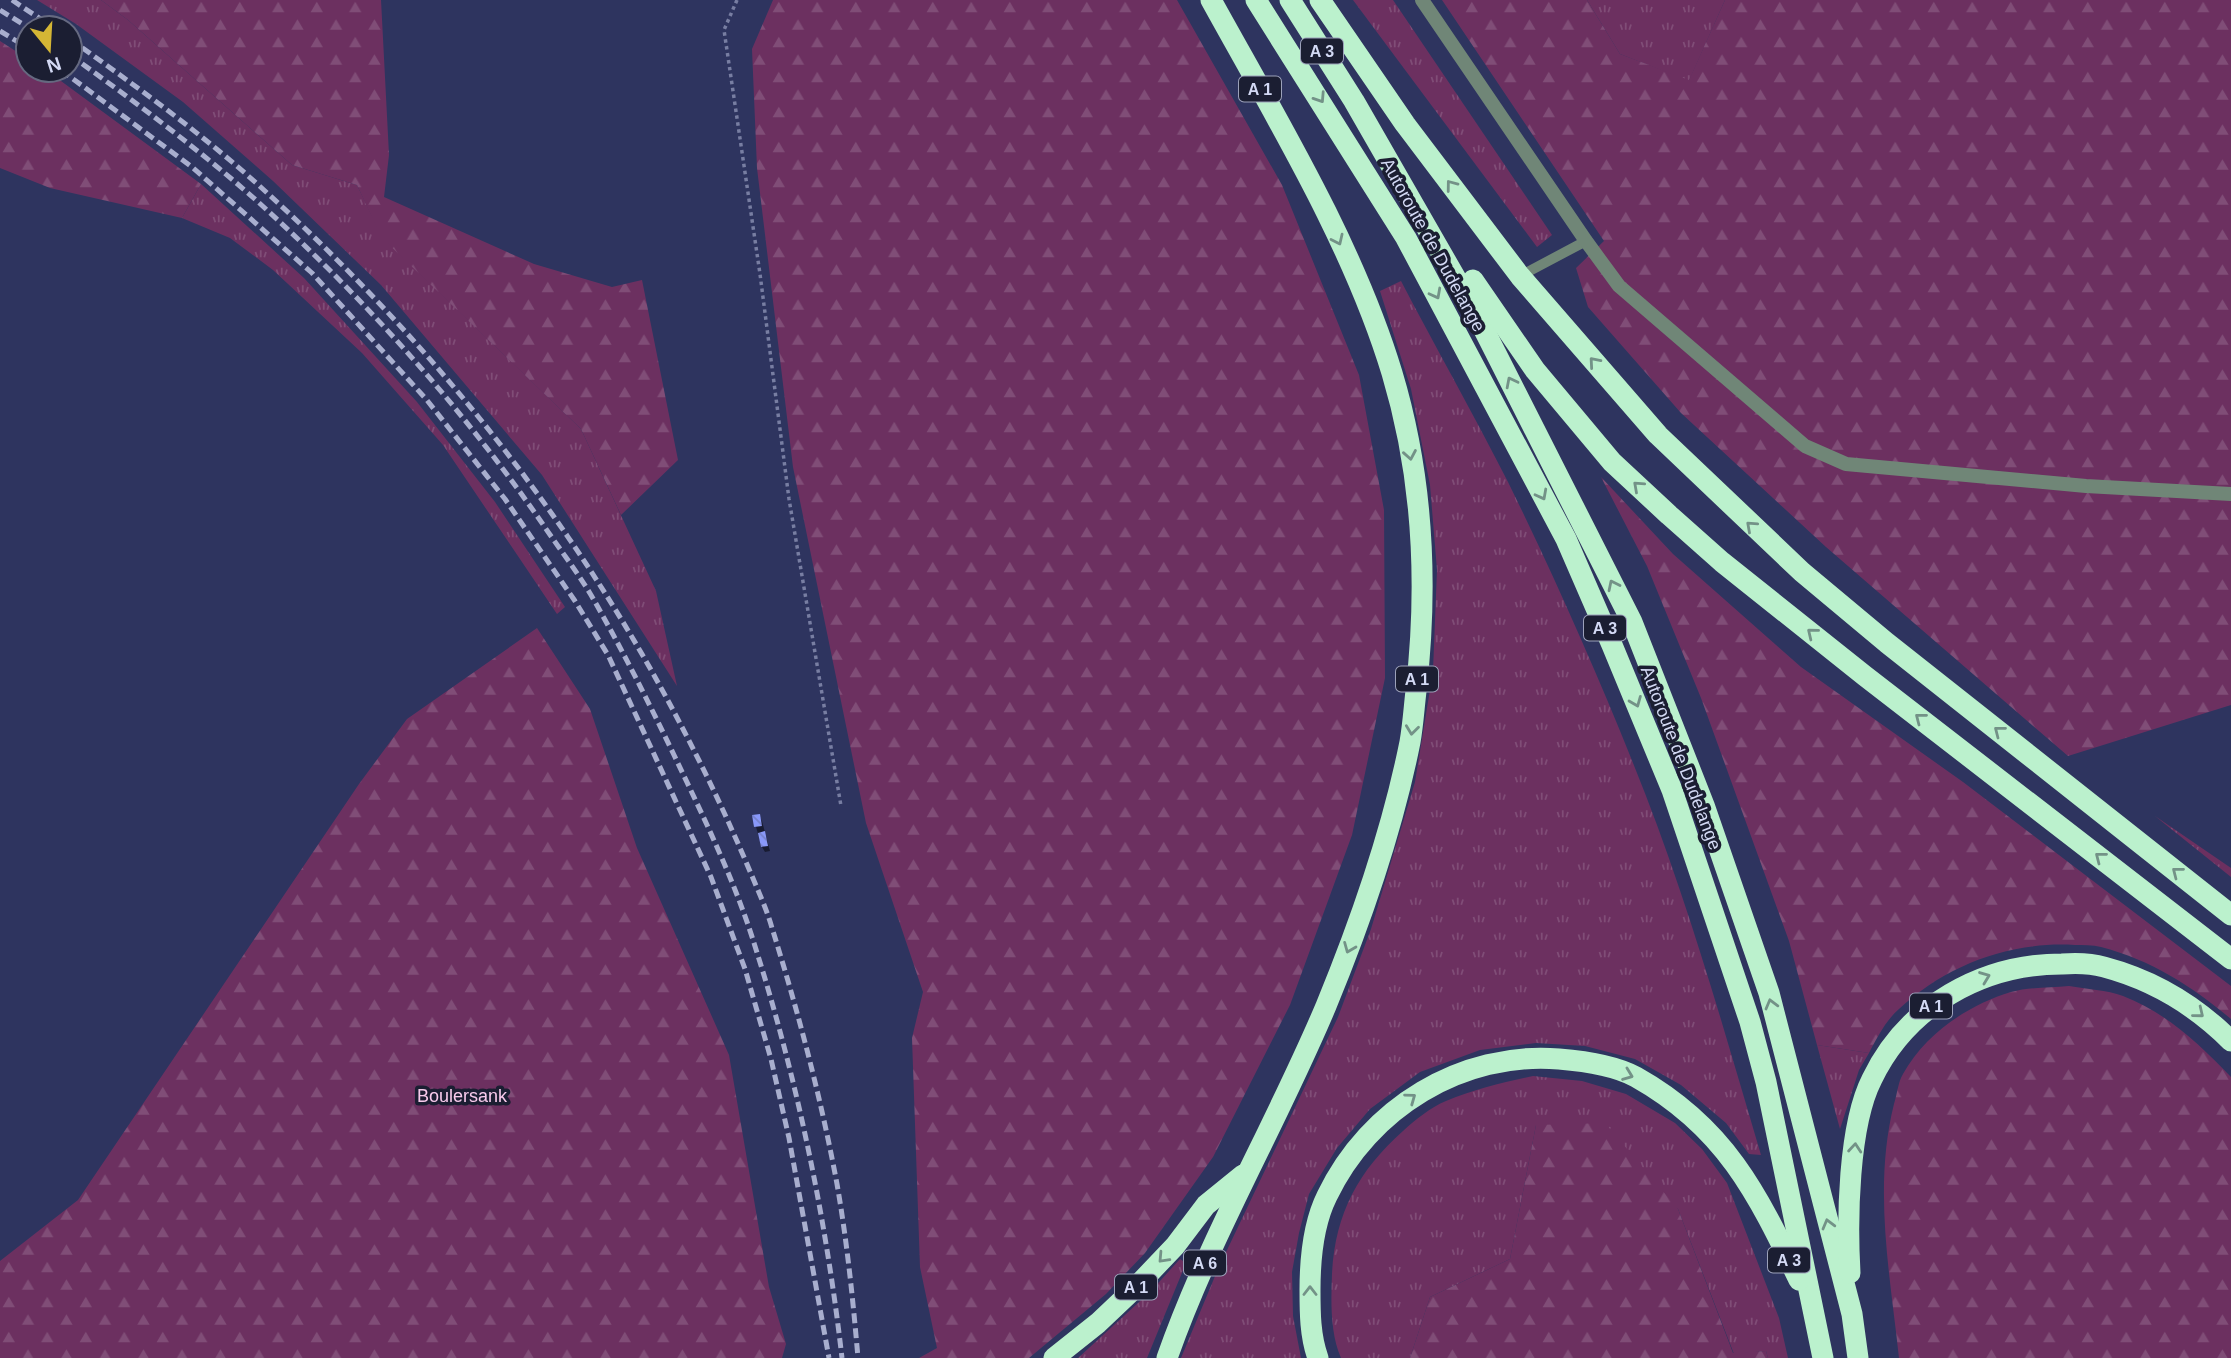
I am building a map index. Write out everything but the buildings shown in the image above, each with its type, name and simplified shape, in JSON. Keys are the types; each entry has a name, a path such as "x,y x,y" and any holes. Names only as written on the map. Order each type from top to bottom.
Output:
{"highway":[{"name":"A 1","path":"1054,1358 1098,1323 1136,1287 1175,1246 1206,1205 1249,1170 1325,1009 1356,928 1385,840 1410,741 1420,655 1423,570 1416,486 1392,374 1371,314 1337,236 1211,0"},
{"name":"Autoroute de Dudelange","path":"1256,0 1406,238 1566,539 1612,645 1672,790 1750,1022 1766,1082 1824,1358"},
{"name":"Autoroute de Dudelange","path":"1290,0 1354,101 1475,310 1632,622 1704,805 1769,993 1852,1314 1858,1358"},
{"name":"A 3","path":"1320,0 1405,124 1520,276 1658,435 1802,572 1887,643 2231,915"},
{"name":"A 3","path":"1354,101 1415,186 1488,304 1535,370 1612,462 1722,562 2231,959"},
{"name":"A 1","path":"1852,1314 1850,1203 1861,1106 1885,1057 1924,1011 1944,997 1986,976 2032,964 2101,966 2143,980 2182,1000 2231,1041"},
{"name":"A 3","path":"1318,1358 1310,1313 1310,1273 1315,1236 1326,1197 1349,1160 1379,1122 1427,1087 1482,1065 1538,1057 1588,1062 1634,1076 1707,1128 1732,1158 1763,1206 1815,1314"},
{"name":"A 6","path":"1167,1358 1211,1248 1249,1170"}],"street":[{"path":"1422,0 1619,286 1805,446 1846,464 2086,486 2231,494"}],"lane":[{"path":"1520,276 1586,241"}],"path":[{"path":"737,0 724,30 760,274 789,499 841,806"}],"green space":[{"path":"37,0 101,0 128,20 292,165 357,185 382,237 581,429 656,591 677,686 542,475 381,285 273,181 183,102 84,30 84,14 60,14"},
{"path":"101,0 381,0 389,155 384,197 534,264 612,287 642,280 678,460 621,515 581,429 381,237 357,185 292,165 128,20"},
{"path":"773,0 1177,0 1282,185 1359,375 1384,510 1385,678 1352,835 1290,1005 1213,1157 1145,1253 1106,1294 1029,1358 919,1358 937,1348 920,1267 912,1038 923,992 866,823 793,467 757,168 752,49"},
{"path":"1353,0 1393,0 1552,235 1537,247"},
{"path":"1442,0 1587,0 1620,54 1689,80 1725,0 2231,0 2231,705 2068,756 1826,547 1681,413 1588,307 1576,268 1604,241"},
{"path":"1587,0 1725,0 1689,81 1620,54"},
{"path":"0,41 14,50 14,84 65,84 201,184 182,218 50,188 0,168"},
{"path":"201,184 304,278 417,402 495,502 565,607 557,614 443,445 362,353 273,270 230,238 182,218"},
{"path":"1401,281 1508,482 1619,727 1686,908 1761,1155 1749,1154 1726,1123 1681,1085 1635,1059 1585,1046 1536,1043 1480,1050 1420,1072 1370,1109 1337,1148 1309,1194 1292,1272 1293,1316 1301,1358 1181,1358 1218,1269 1338,1017 1371,929 1415,782 1433,671 1437,570 1430,485 1411,389 1380,291"},
{"path":"1601,477 1673,554 1801,667 1963,782 2231,986 2231,1019 2186,985 2137,959 2098,946 2051,945 2027,947 1980,959 1937,980 1894,1013 1869,1053 1817,1045 1789,941 1701,698 1647,566"},
{"name":"Boulersank","path":"537,628 590,709 637,848 729,1055 769,1287 786,1344 782,1358 0,1358 0,1261 78,1200 359,784 407,719"},
{"path":"2155,816 2231,868 2231,877"},
{"path":"2069,986 2117,994 2154,1011 2194,1041 2231,1077 2231,1358 1899,1358 1884,1199 1888,1136 1901,1077 1923,1046 1964,1013 2018,990"},
{"path":"1817,1045 1869,1053 1859,1070 1840,1129"},
{"path":"1533,1076 1582,1081 1626,1094 1675,1123 1702,1149 1727,1183 1779,1318 1788,1358 1768,1358 1766,1351 1734,1354 1678,1209 1536,1125 1510,1259 1430,1297 1410,1358 1341,1358 1332,1317 1334,1252 1344,1213 1362,1178 1387,1146 1423,1114 1446,1101 1479,1089"},
{"path":"1605,1123 1678,1209 1733,1353 1766,1351 1768,1358 1410,1358 1430,1297 1510,1259 1536,1125"},
{"path":"1180,1259 1186,1263 1147,1358 1078,1358 1150,1292"}],"railway":[{"path":"12,0 33,14"},
{"path":"0,10 14,19"},
{"path":"0,31 14,40"},
{"path":"84,49 170,112 242,170 328,250 387,312 445,376 550,511 643,656 711,785 770,921 808,1055 831,1152 847,1249 858,1358"},
{"path":"84,65 165,125 234,181 296,237 372,314 478,436 591,595 634,674 696,801 728,871 754,943 797,1097 828,1253 842,1358"},
{"path":"80,84 192,167 312,273 426,399 505,499 575,601 608,655 711,877 745,969 771,1059 789,1138 829,1358"}]}
